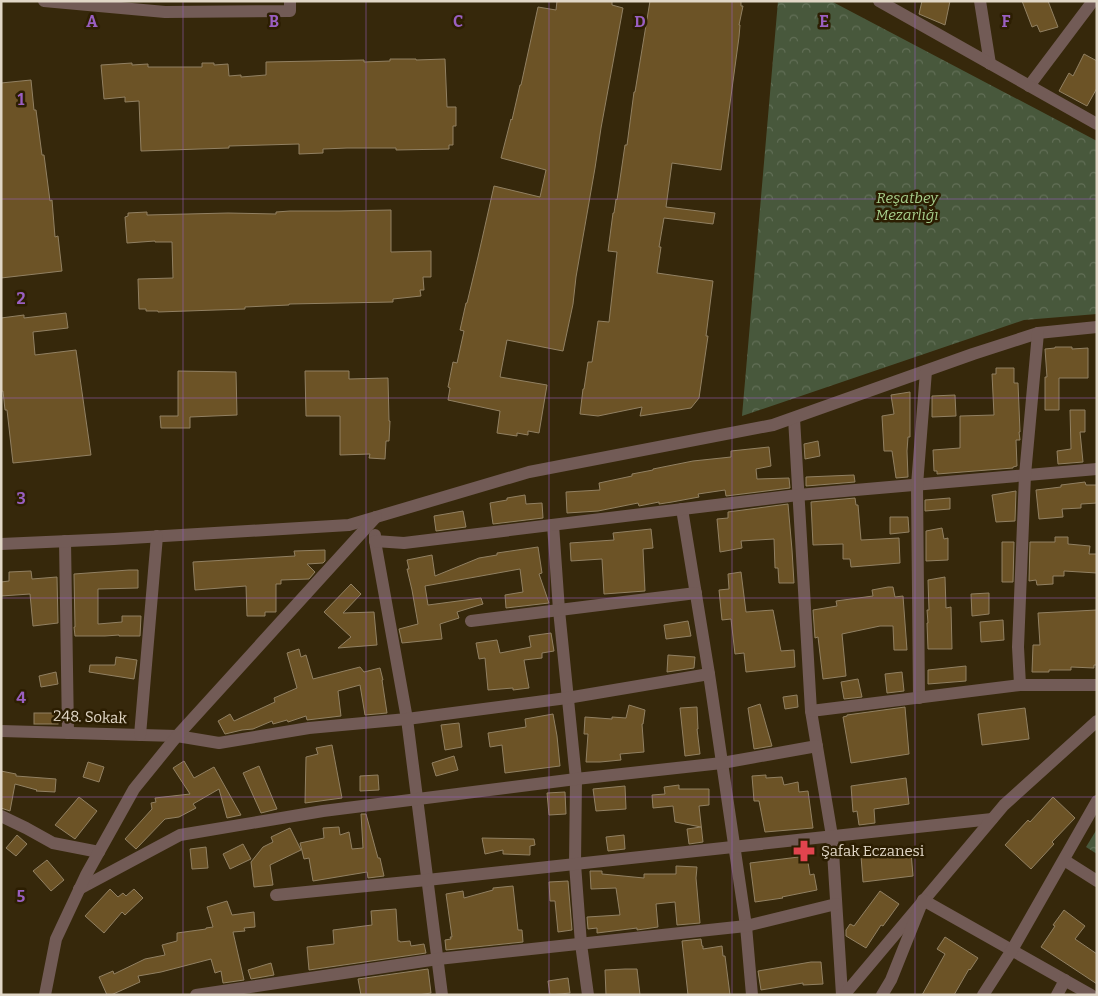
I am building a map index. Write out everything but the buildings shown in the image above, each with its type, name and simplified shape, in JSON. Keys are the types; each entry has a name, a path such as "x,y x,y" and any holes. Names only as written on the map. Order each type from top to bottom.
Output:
{"street":[{"path":"50,2 290,11 290,1"},
{"path":"879,1 1097,124"},
{"path":"980,1 990,64"},
{"path":"1029,86 1093,1"},
{"path":"1,544 349,525 529,472 773,425 1038,333 1097,328"},
{"path":"1020,685 1018,647 1025,475 1038,333"},
{"path":"918,698 916,485 926,371"},
{"path":"794,418 811,711 832,836 843,995"},
{"path":"375,541 404,543 798,495 1097,469"},
{"path":"682,509 709,674 746,926 752,995"},
{"path":"376,517 375,541 407,719 442,995"},
{"path":"48,994 56,939 79,890 134,789 177,736 376,517"},
{"path":"553,525 559,610 576,779 575,864 581,944 588,995"},
{"path":"140,735 158,536"},
{"path":"65,541 68,733"},
{"path":"471,621 696,593"},
{"name":"248. Sokak","path":"1,731 177,736 219,743 309,728 407,719 567,698 709,674"},
{"path":"811,711 1020,685 1097,685"},
{"path":"843,995 1004,805 1097,721"},
{"path":"79,890 180,835 323,811 417,798 722,763 817,746"},
{"path":"982,995 1012,950 1097,800"},
{"path":"1,816 52,843 99,852"},
{"path":"276,895 992,818"},
{"path":"1064,860 1097,881"},
{"path":"923,900 1091,995"},
{"path":"882,995 891,980 923,900"},
{"path":"196,995 438,959 746,926 836,904"},
{"path":"1057,995 1066,980"}],"green space":[{"name":"Reşatbey Mezarlığı","path":"778,1 831,1 1097,141 1097,314 1024,320 742,416"},
{"path":"1097,829 1097,854 1086,847"}],"place":[{"name":"Şafak Eczanesi","path":"804,851"}]}
